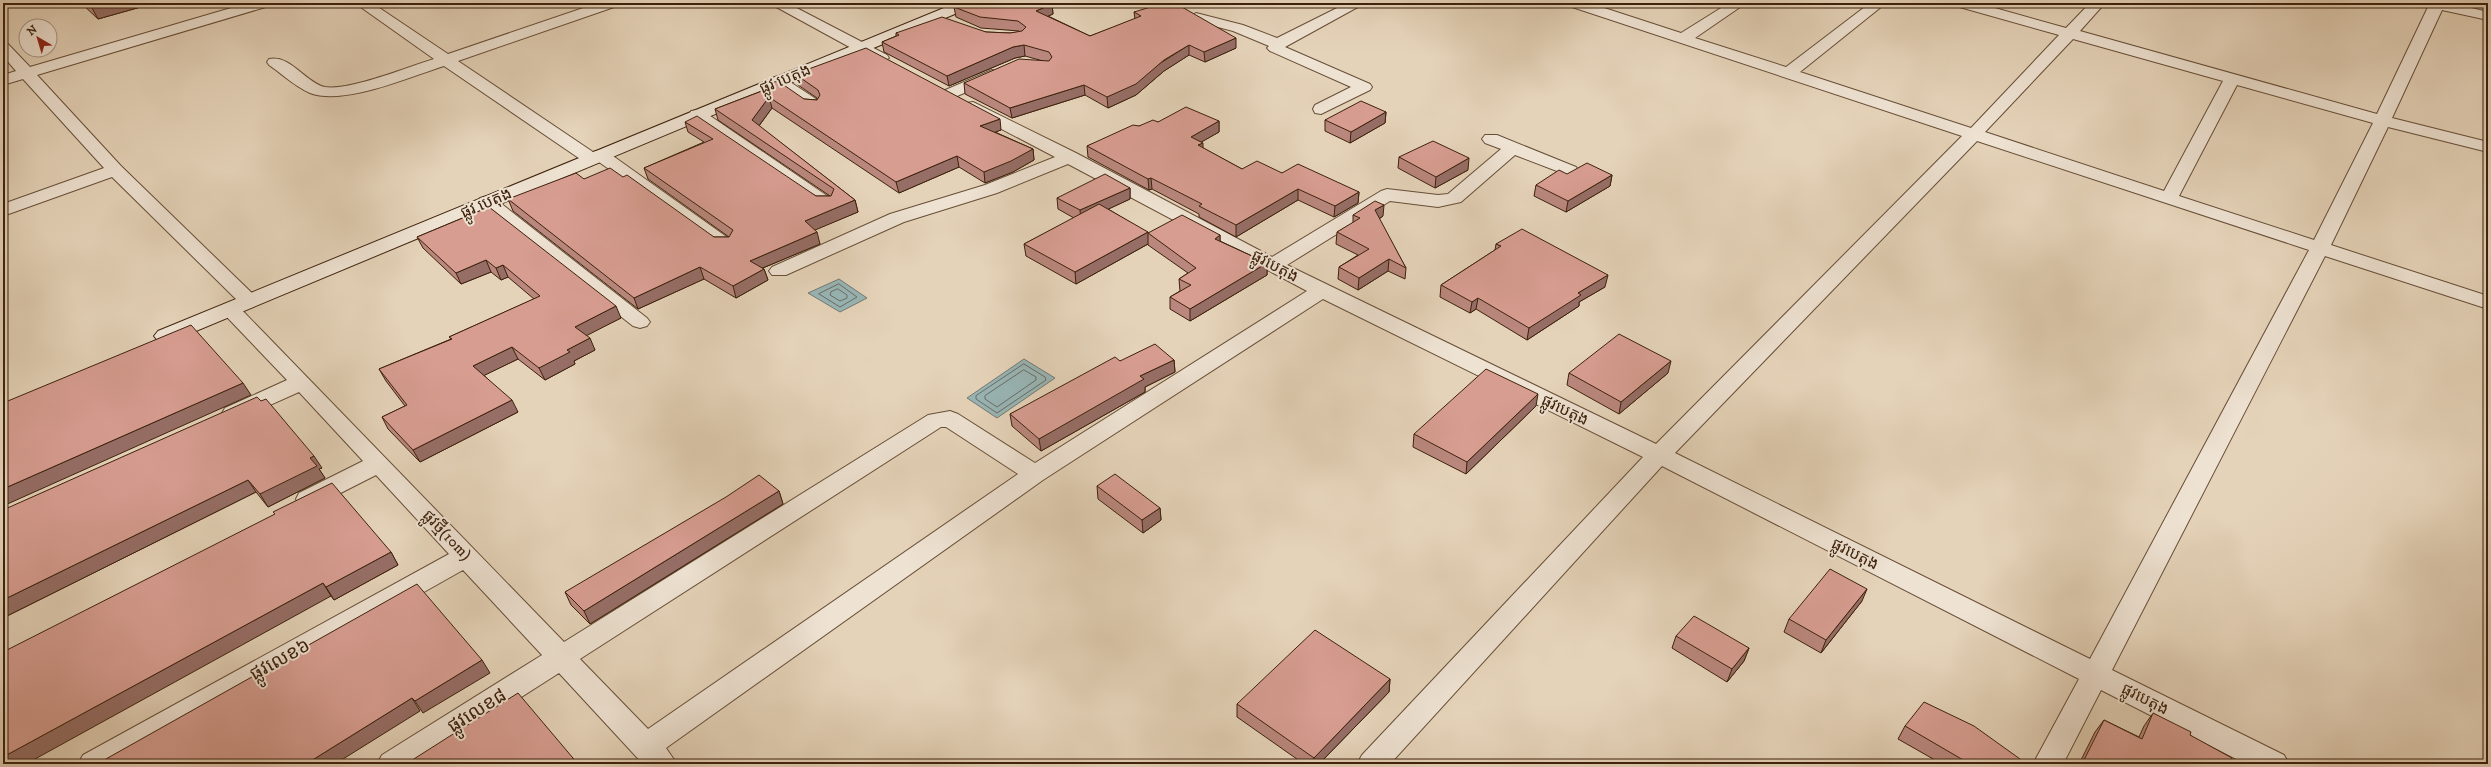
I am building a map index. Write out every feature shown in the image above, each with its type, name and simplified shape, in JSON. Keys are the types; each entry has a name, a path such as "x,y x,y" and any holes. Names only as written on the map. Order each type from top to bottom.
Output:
{"street":[{"path":"3,80 264,3"},
{"path":"362,3 725,244"},
{"path":"566,3 583,13"},
{"path":"275,62 315,89 326,92 347,91 446,60 612,3"},
{"name":"ផ្លូវ បេតុង","path":"150,342 969,3"},
{"path":"1321,109 1364,86 1275,48 1278,44 1358,3"},
{"path":"1577,3 2488,303"},
{"path":"1683,39 1739,3"},
{"path":"1789,73 1879,3"},
{"path":"1961,3 2384,121 2488,147"},
{"path":"1372,764 1659,455 1974,134 2098,3"},
{"path":"2048,764 2319,248 2384,121 2434,4 2488,16"},
{"path":"786,5 860,48 902,69"},
{"path":"936,17 955,25"},
{"path":"1196,17 1238,28 1278,44"},
{"name":"ផ្លូវថ្មី(10m)","path":"3,48 240,305 302,382 653,755"},
{"path":"949,94 1009,67"},
{"path":"2168,198 2232,79"},
{"path":"778,82 813,105"},
{"name":"ផ្លូវបេតុង","path":"929,84 1322,291 1659,455 2274,764"},
{"path":"697,115 827,202"},
{"path":"1491,139 1570,171"},
{"path":"1273,265 1388,195 1438,201 1454,198 1513,148"},
{"path":"780,271 897,218 991,189 1070,157"},
{"path":"3,210 115,170"},
{"path":"487,202 640,322"},
{"path":"653,755 1035,474 1322,291"},
{"path":"217,421 302,382"},
{"name":"ផ្លូវលេខ៨","path":"392,764 563,658 936,420 950,419 1035,474"},
{"path":"285,511 379,463"},
{"name":"ផ្លូវលេខ៦","path":"93,764 467,556"}],"water":[{"path":"839,279 867,298 840,312 808,293"},
{"path":"1024,359 1055,378 997,418 967,398"}],"building":[{"path":"88,3 101,3 91,6"},
{"path":"963,3 1049,3 1052,4 1036,11 1090,36 1141,16 1134,12 1164,3 1175,3 1236,38 1204,52 1189,45 1164,60 1136,84 1107,97 1084,85 1010,108 964,83 1019,59 1049,61 1052,57 1049,52 1024,45 1013,47 947,76 882,42 899,35 896,33 942,17 986,32 1010,33 1022,31 1026,27 1018,21 980,17 954,7"},
{"path":"866,48 1000,119 980,126 1033,149 1011,161 984,172 957,156 896,182 769,97 752,120 855,200 805,221 817,232 750,261 764,269 733,286 700,267 634,298 508,199 576,173 584,179 610,168 623,177 627,175 714,237 729,237 733,230 644,168 713,139 685,122 697,116 816,196 831,196 834,189 715,109 775,86 771,83 778,81 804,99 817,100 820,95 818,90 795,74"},
{"path":"1361,101 1386,112 1351,132 1325,120"},
{"path":"1186,107 1219,121 1191,137 1203,143 1198,145 1242,169 1257,161 1282,173 1298,164 1359,192 1335,206 1298,189 1236,225 1199,206 1202,204 1151,178 1148,179 1087,146 1133,125 1139,126 1153,120 1158,122"},
{"path":"1433,141 1469,158 1436,177 1399,157"},
{"path":"1587,163 1612,175 1568,201 1536,185 1559,170 1567,174"},
{"path":"1105,174 1130,188 1080,210 1057,198"},
{"path":"1375,201 1384,205 1375,210 1406,268 1389,259 1359,278 1339,267 1369,249 1337,232 1360,218 1353,215"},
{"path":"1099,204 1148,232 1075,272 1024,244"},
{"path":"489,207 616,306 575,327 590,338 567,350 570,352 539,368 512,347 473,366 512,400 413,450 382,417 407,405 379,369 452,339 449,337 540,296 503,265 496,268 486,260 456,273 417,237"},
{"path":"1182,215 1220,235 1215,239 1267,263 1190,309 1170,297 1191,285 1179,279 1196,268 1148,233"},
{"path":"1522,229 1608,275 1578,293 1581,295 1529,328 1478,298 1472,302 1441,285 1501,246 1496,244"},
{"path":"191,325 243,383 3,489 3,403"},
{"path":"1619,334 1671,361 1621,402 1569,373"},
{"path":"1155,344 1174,360 1140,376 1144,379 1039,439 1010,414 1115,357 1120,361"},
{"path":"1486,369 1538,394 1467,462 1414,434"},
{"path":"257,397 261,401 266,399 314,456 310,458 317,466 260,494 248,480 3,600 3,510"},
{"path":"1115,474 1160,508 1142,520 1097,486"},
{"path":"759,475 779,491 584,611 565,592 726,497"},
{"path":"332,483 391,552 326,587 323,583 3,757 3,652 275,514 273,512"},
{"path":"1830,569 1867,589 1826,640 1789,619"},
{"path":"417,584 482,660 415,701 412,698 306,764 97,764"},
{"path":"1694,616 1749,648 1732,669 1676,636"},
{"path":"1315,630 1390,679 1314,758 1237,704"},
{"path":"518,693 578,764 406,764 450,736"},
{"path":"1924,702 1974,726 2027,764 1970,764 1905,726"},
{"path":"2153,713 2191,732 2190,735 2232,758 2229,764 2082,764 2104,720 2142,739"}]}
